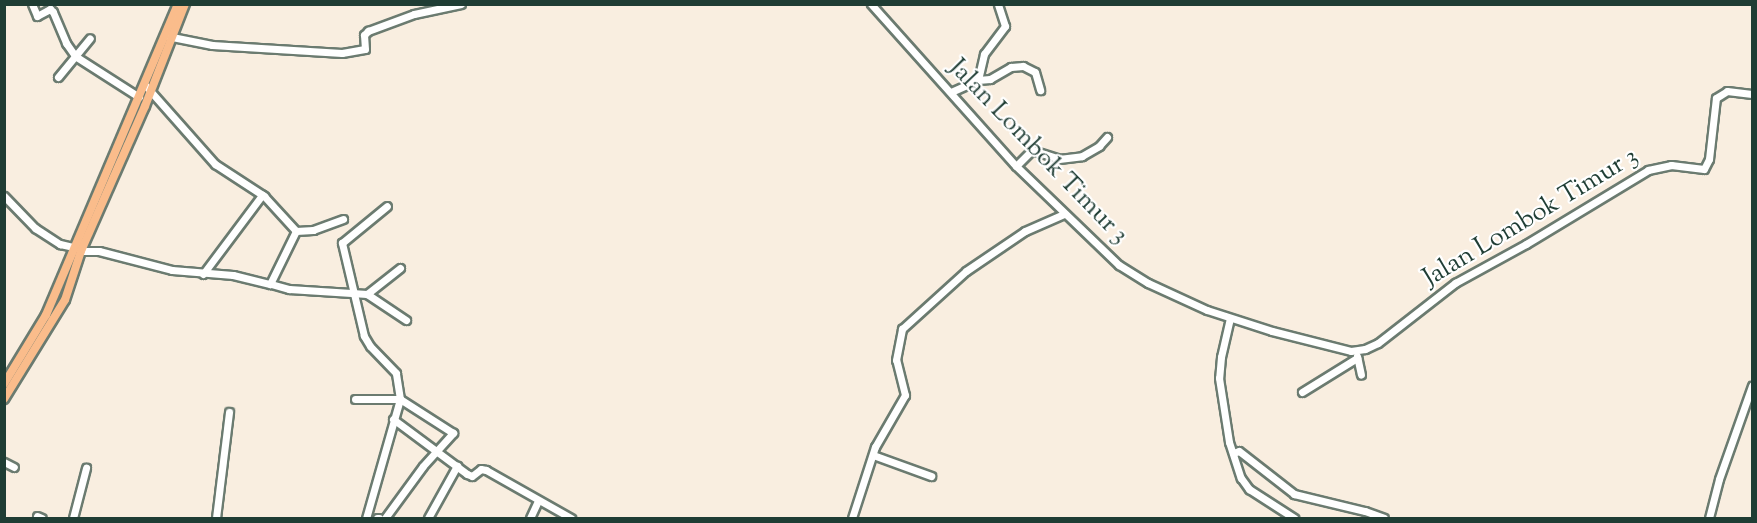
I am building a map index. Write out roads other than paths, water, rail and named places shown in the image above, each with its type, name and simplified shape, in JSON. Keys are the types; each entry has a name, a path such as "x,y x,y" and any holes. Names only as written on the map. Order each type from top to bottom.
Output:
{"main road":[{"path":"170,37 178,4"},
{"path":"4,399 35,343 60,282 77,249 185,4"},
{"path":"4,384 65,300 77,249 139,97 148,88"}],"street":[{"path":"32,4 37,16 50,9 53,12 75,56 139,97"},
{"path":"170,37 212,45 333,54 362,51 366,48 364,35 368,31 414,14 461,4"},
{"name":"Jalan Lombok Timur 3","path":"871,4 1016,166 1111,259 1137,278 1189,303 1230,318 1357,354 1378,343 1455,283 1526,244 1648,171 1671,165 1704,169 1709,159 1716,98 1727,91 1752,94"},
{"path":"978,80 984,54 1005,26 998,4"},
{"path":"58,77 90,39"},
{"path":"951,92 978,80 990,79 1011,67 1023,66 1035,72 1040,90"},
{"path":"148,88 215,164 262,195 297,231 313,231 343,219"},
{"path":"1016,166 1032,150 1059,159 1082,156 1099,146 1107,137"},
{"path":"203,274 262,195"},
{"path":"4,196 35,228 60,244 77,249 99,251 172,270 233,275 288,289 367,294 406,320"},
{"path":"366,519 400,399 396,373 367,341 352,292 342,243 387,206"},
{"path":"852,519 882,433 905,395 896,360 902,329 966,271 1025,231 1064,214"},
{"path":"271,284 297,231"},
{"path":"367,294 400,268"},
{"path":"1230,318 1219,378 1225,425 1233,453 1241,478 1249,489 1294,519"},
{"path":"1302,392 1357,354 1360,375"},
{"path":"1709,519 1719,479 1752,386"},
{"path":"355,399 400,399 453,432 385,519"},
{"path":"216,519 229,412"},
{"path":"393,419 472,476 481,469 486,470 571,519"},
{"path":"1233,453 1239,451 1294,494 1365,511 1384,519"},
{"path":"873,455 931,476"},
{"path":"4,462 14,467"},
{"path":"428,519 457,466"},
{"path":"72,519 86,468"},
{"path":"530,519 538,501"}]}
